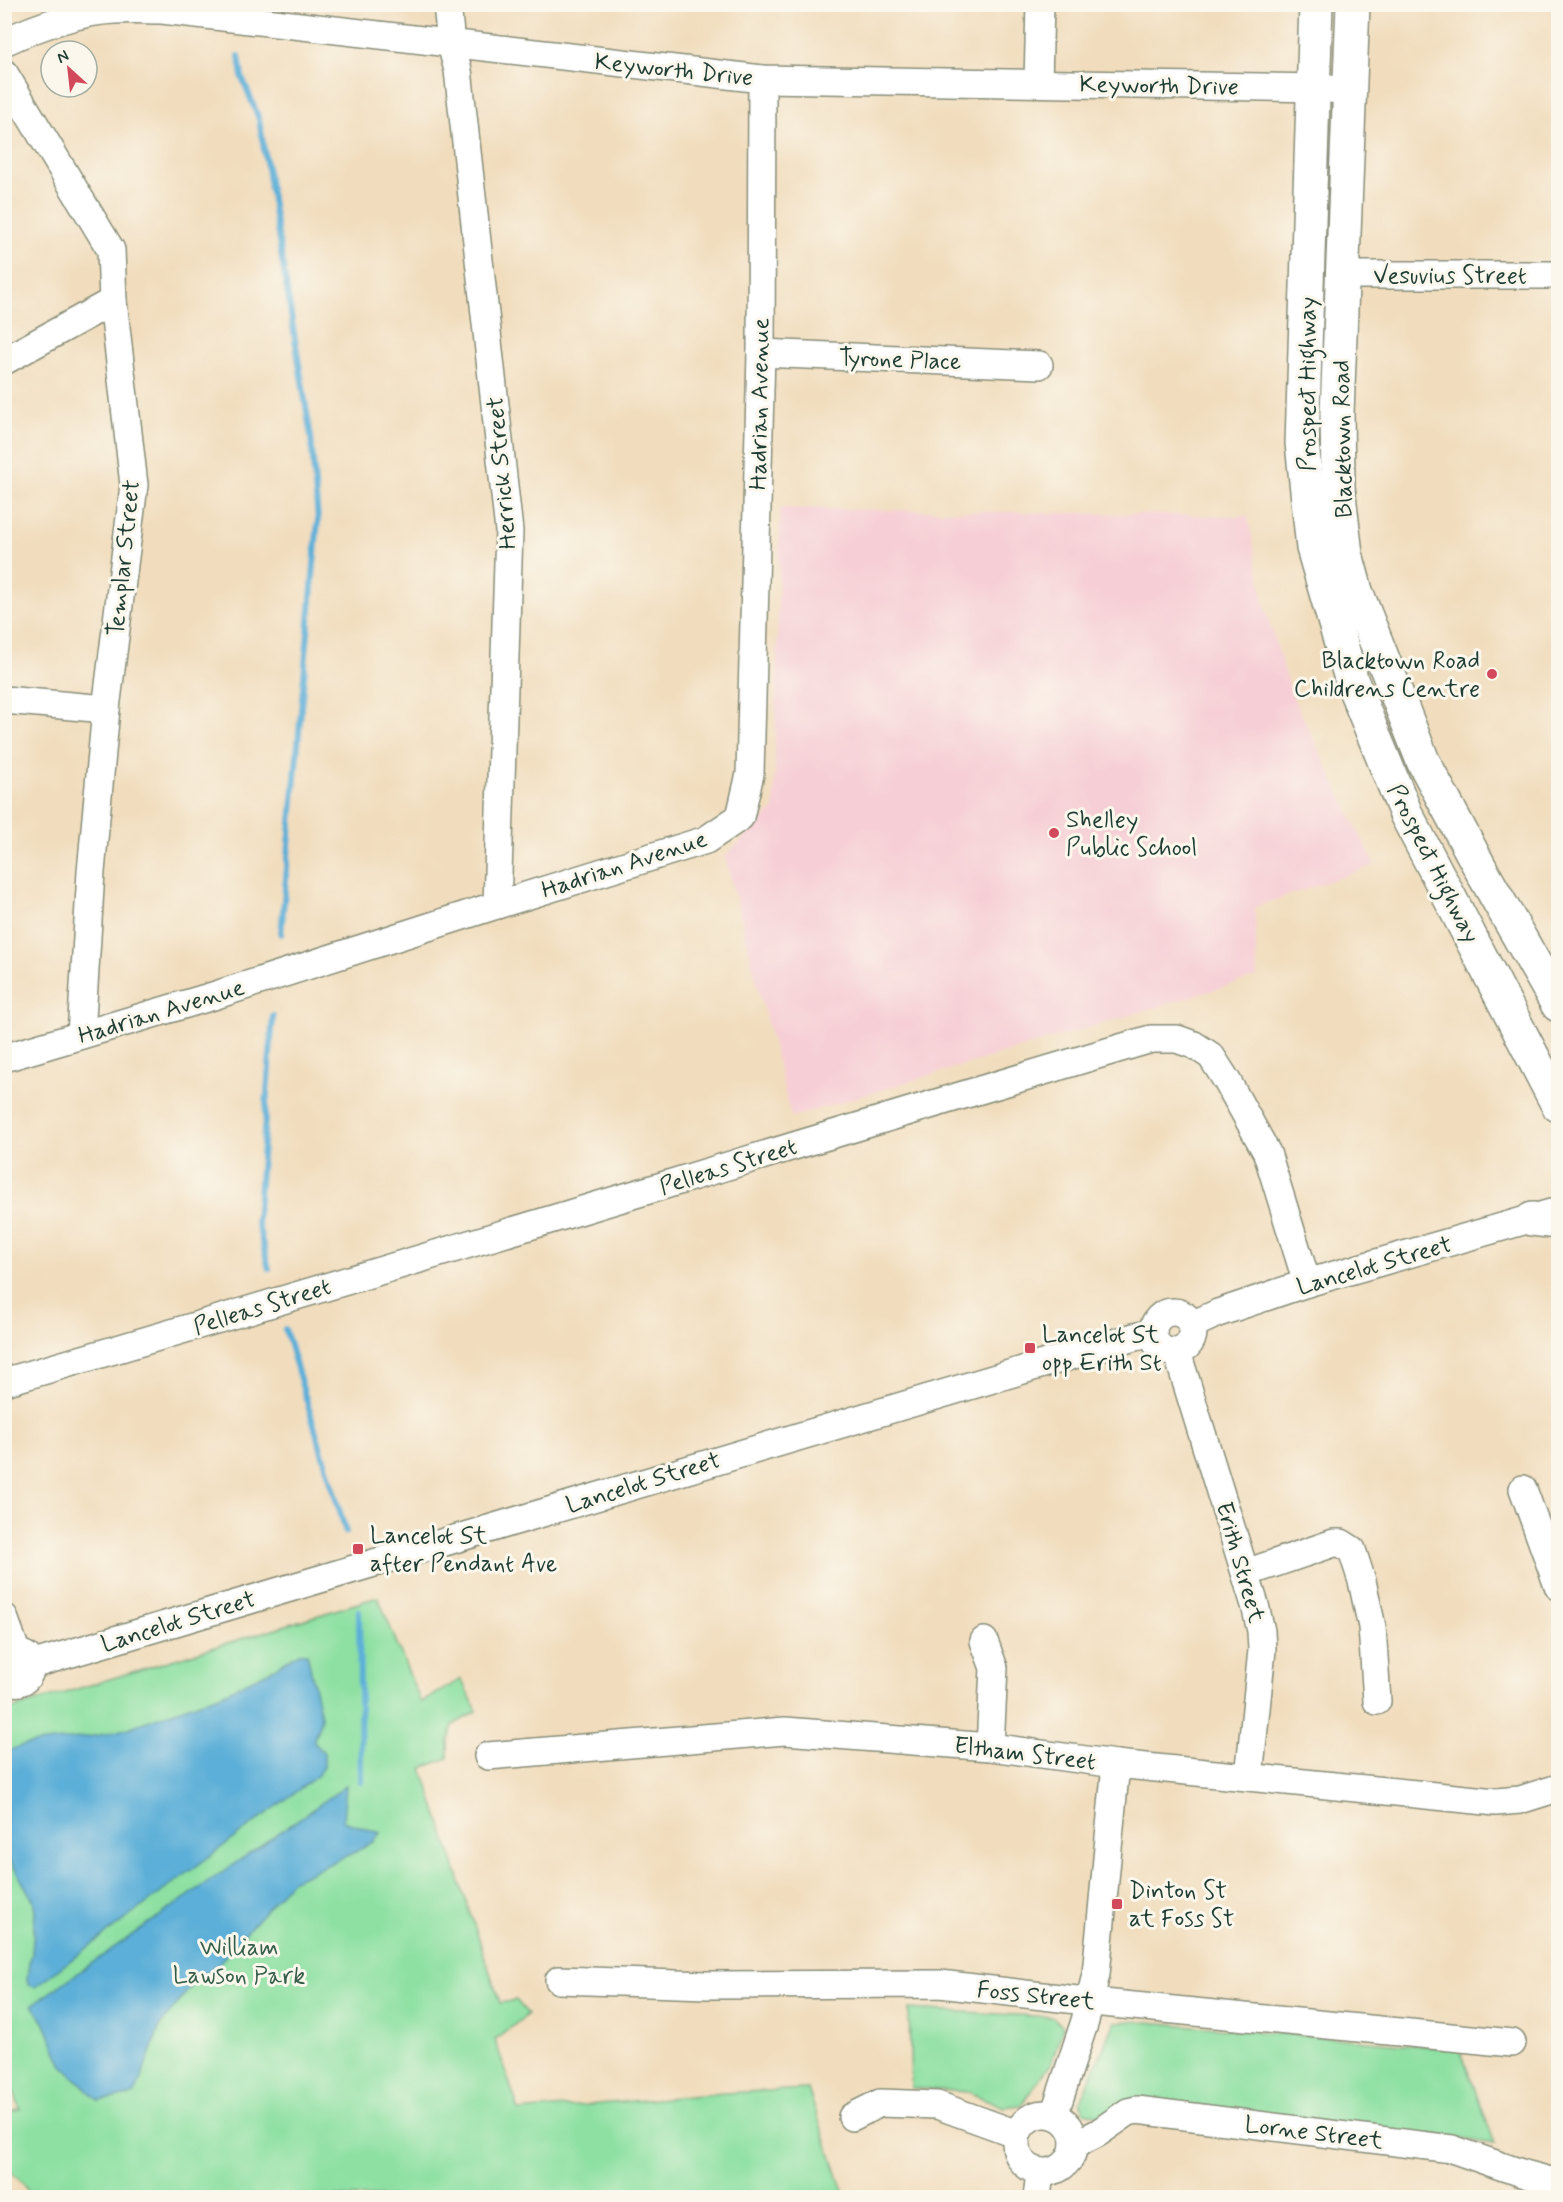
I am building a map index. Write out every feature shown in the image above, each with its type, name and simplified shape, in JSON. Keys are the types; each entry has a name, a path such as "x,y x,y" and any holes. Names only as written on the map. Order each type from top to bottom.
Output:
{"main road":[{"name":"Prospect Highway","path":"1316,4 1302,443 1313,548 1352,682 1406,814 1558,1105"},
{"name":"Blacktown Road","path":"1353,4 1337,413 1338,487 1346,554 1356,591 1423,761 1484,875 1558,1005"}],"street":[{"name":"Herrick Street","path":"447,4 451,44 458,70 509,531 497,904"},
{"path":"1038,83 1040,4"},
{"name":"Keyworth Drive","path":"4,42 26,31 65,19 113,10 162,10 762,79 1313,88 1351,91"},
{"name":"Templar Street","path":"4,73 111,250 113,301 134,485 106,710 90,872 81,1035"},
{"name":"Hadrian Avenue","path":"4,1058 213,996 497,904 706,840 740,817 750,774 761,353 762,79"},
{"name":"Vesuvius Street","path":"1342,275 1558,275"},
{"path":"4,361 113,301"},
{"name":"Tyrone Place","path":"761,353 1039,365"},
{"path":"4,700 106,710"},
{"name":"Pelleas Street","path":"4,1382 242,1313 1010,1080 1164,1037 1194,1045 1211,1056 1227,1081 1267,1153 1307,1283"},
{"name":"Lancelot Street","path":"1192,1325 1218,1313 1307,1283 1550,1217"},
{"path":"1166,1313 1182,1314 1192,1325 1193,1332 1189,1345 1177,1352 1164,1350 1154,1340 1153,1334 1158,1319 1166,1313"},
{"name":"Lancelot Street","path":"14,1664 1134,1337 1153,1334"},
{"name":"Erith Street","path":"1177,1352 1246,1573 1258,1619 1262,1650 1249,1777"},
{"path":"1523,1489 1558,1586"},
{"path":"1246,1573 1334,1543 1341,1543 1352,1550 1362,1581 1372,1627 1377,1701"},
{"path":"4,1617 14,1664"},
{"path":"984,1641 994,1668 990,1747"},
{"name":"Eltham Street","path":"488,1756 785,1731 990,1747 1116,1764 1496,1802 1520,1800 1558,1788"},
{"path":"1054,2115 1091,2001 1096,1974 1116,1764"},
{"name":"Foss Street","path":"559,1980 707,1985 940,1984 1512,2043"},
{"path":"852,2117 880,2103 936,2105 1017,2133"},
{"name":"Lorne Street","path":"1074,2145 1098,2133 1128,2112 1137,2110 1452,2149 1558,2183"},
{"path":"1036,2115 1054,2115 1069,2127 1073,2135 1072,2154 1067,2163 1039,2185 1032,2170 1020,2158 1016,2150 1017,2133 1036,2115"}],"shaded area":[{"name":"Shelley Public School","path":"780,508 1248,516 1266,611 1292,695 1375,865 1255,907 1257,977 791,1117 725,856 774,809"}],"green space":[{"name":"William Lawson Park","path":"378,1597 421,1703 461,1679 477,1711 453,1725 448,1742 448,1758 422,1768 500,2003 516,2000 528,2014 495,2040 519,2111 724,2093 808,2089 845,2197 32,2197 21,2181 5,2170 4,2114 20,2109 4,2063 5,1711"},
{"path":"909,2009 1053,2017 1063,2027 1052,2061 1021,2105 1004,2107 968,2092 911,2088"},
{"path":"1136,2021 1460,2049 1495,2144 1441,2136 1100,2116 1085,2112 1080,2102 1115,2022"}],"water":[{"path":"299,1653 307,1653 321,1716 314,1742 324,1753 324,1767 317,1776 35,1987 29,1985 27,1980 32,1954 35,1912 33,1900 5,1852 5,1753 28,1744 110,1733 128,1728 222,1694 268,1672"},
{"path":"346,1786 343,1821 380,1833 373,1842 291,1881 221,1961 193,1984 160,2026 135,2094 99,2101 63,2066 44,2022 32,2005"}],"waterway":[{"path":"239,56 242,77 259,119 311,437 318,520 281,934"},
{"path":"269,1269 257,1221 273,1016"},
{"path":"285,1329 346,1532"},
{"path":"359,1611 361,1782"}],"place":[{"name":"Blacktown Road Childrens Centre","path":"1492,674"},
{"name":"Shelley Public School","path":"1054,833"},
{"name":"Lancelot St opp Erith St","path":"1030,1348"},
{"name":"Lancelot St after Pendant Ave","path":"358,1549"},
{"name":"Dinton St at Foss St","path":"1117,1904"}]}
